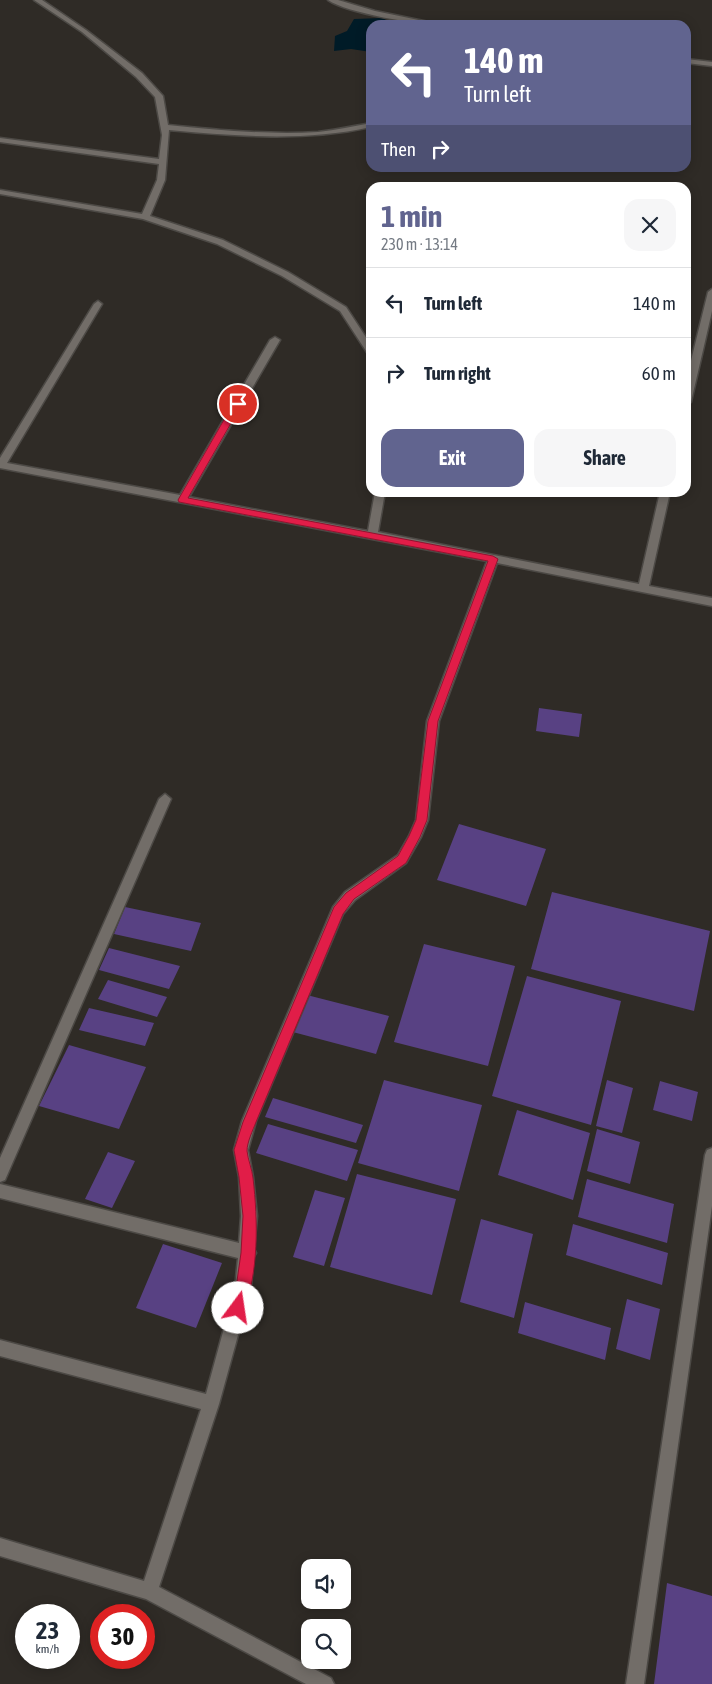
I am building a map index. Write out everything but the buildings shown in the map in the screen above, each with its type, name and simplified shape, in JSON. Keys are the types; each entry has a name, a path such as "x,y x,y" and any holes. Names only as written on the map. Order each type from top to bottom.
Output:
{"street":[{"path":"37,0 84,31 138,75 159,96 166,135 161,180 145,217"},
{"path":"331,0 374,13 411,20"},
{"path":"691,62 712,64"},
{"path":"164,127 282,137 342,133 366,126"},
{"path":"0,140 163,162"},
{"path":"0,192 145,217 220,242 285,274 343,309 366,344"},
{"path":"691,381 712,292"},
{"path":"98,304 1,465 712,602"},
{"path":"182,500 275,340"},
{"path":"372,535 379,497"},
{"path":"643,589 664,497"},
{"path":"149,1591 211,1404 243,1288 248,1253 249,1216 246,1177 241,1150 249,1122 338,911 350,896 402,859 415,837 422,820 433,721 493,559"},
{"path":"0,1175 165,799"},
{"path":"635,1684 712,1155"},
{"path":"0,1191 248,1253"},
{"path":"0,1348 211,1404"},
{"path":"0,1547 149,1591 325,1684"}],"water":[{"path":"382,18 386,20 366,20 366,51 351,49 334,51 335,36 347,31 354,19"}],"route":[{"path":"238,404 182,500 493,559 433,721 422,820 415,837 402,859 350,896 338,911 249,1122 241,1150 246,1177 249,1216 248,1253 238,1308"}]}
